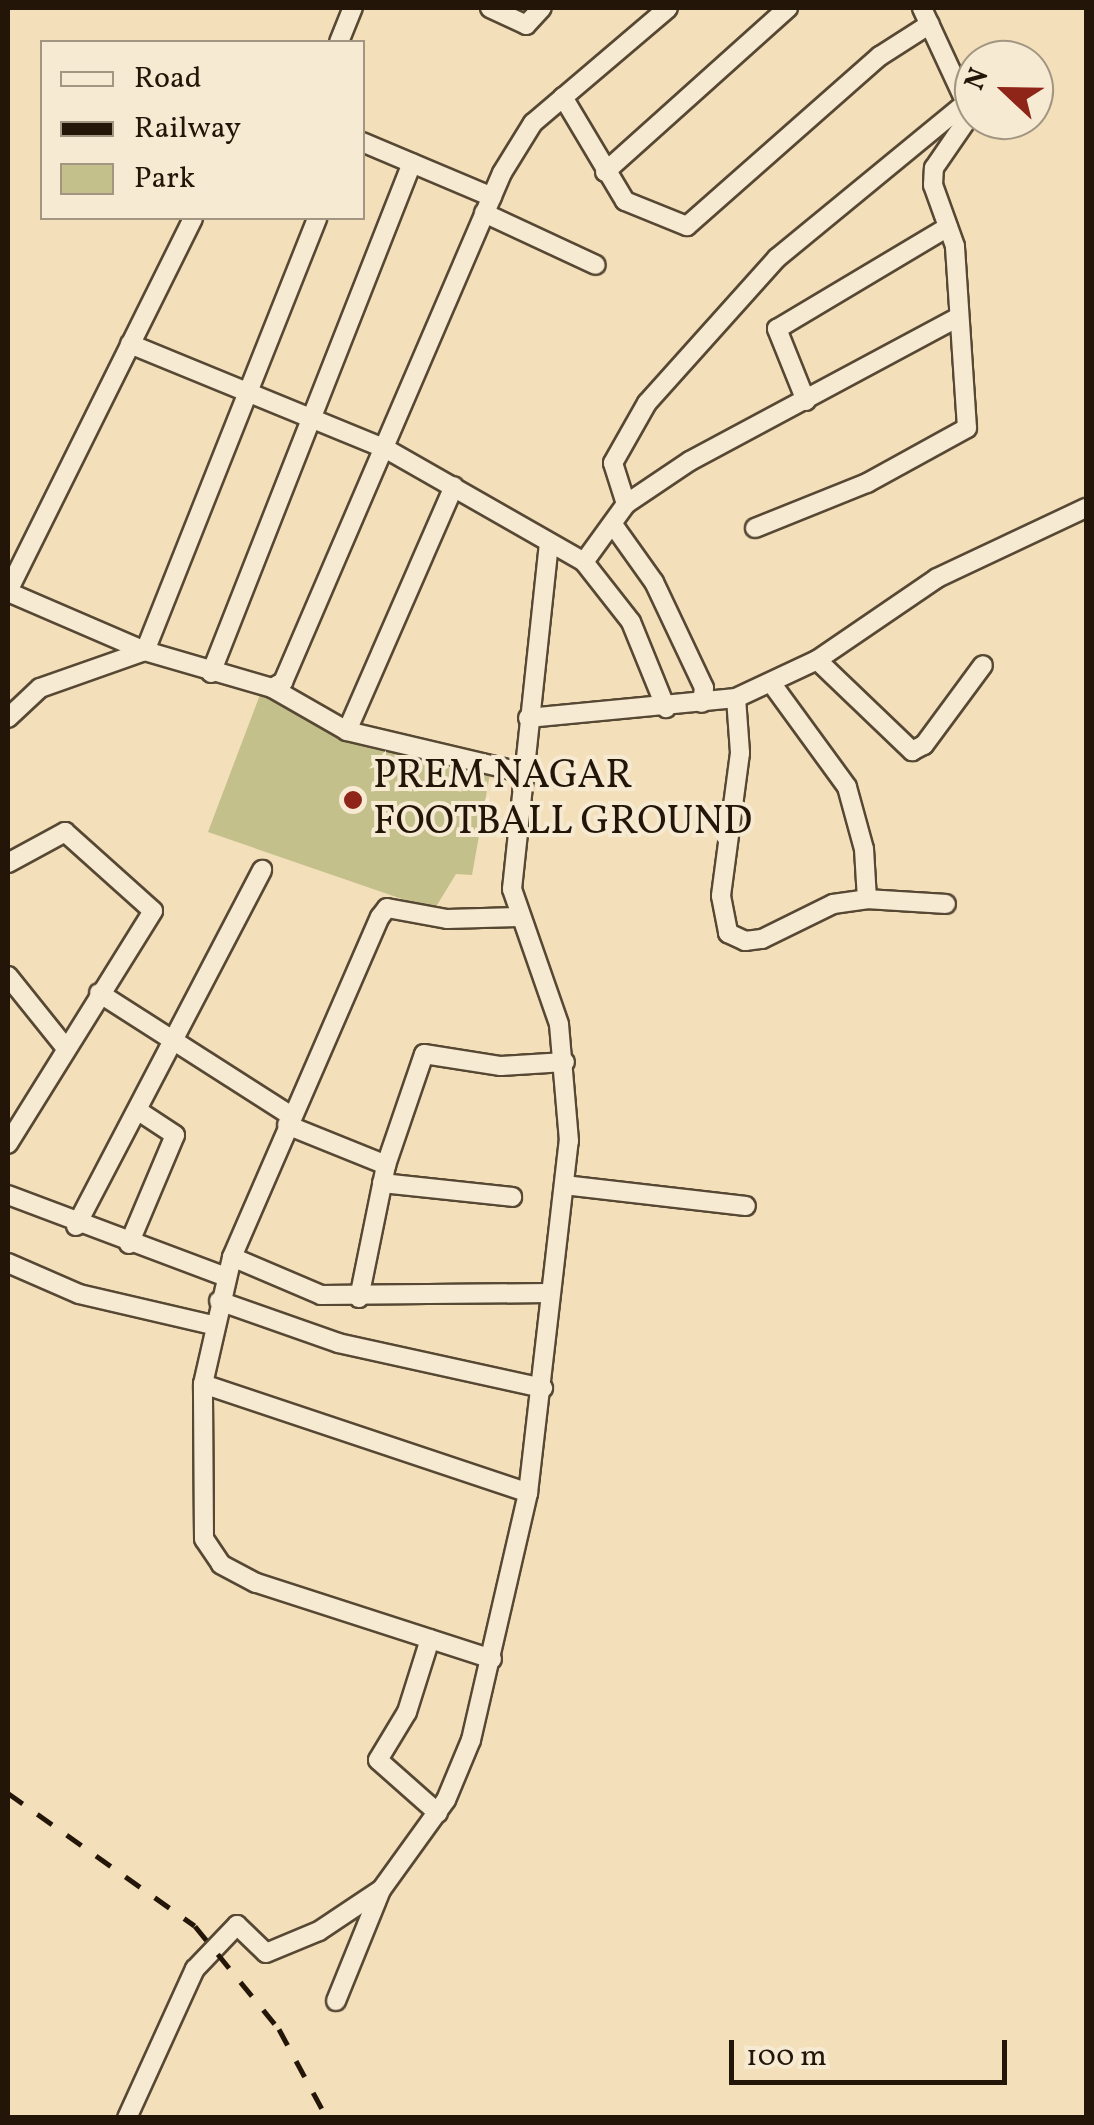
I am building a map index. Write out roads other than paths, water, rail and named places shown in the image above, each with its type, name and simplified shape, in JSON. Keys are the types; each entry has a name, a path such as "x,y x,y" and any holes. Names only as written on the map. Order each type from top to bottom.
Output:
{"street":[{"path":"340,40 353,8"},
{"path":"490,8 526,26 542,8"},
{"path":"272,688 290,674 388,450 488,205 533,123 668,8"},
{"path":"605,172 788,8"},
{"path":"563,98 625,201 688,226 926,16 954,77"},
{"path":"626,504 613,464 647,402 777,258 954,113"},
{"path":"755,528 867,483 967,428 955,246 933,185 934,168 958,140"},
{"path":"365,143 412,163 596,265"},
{"path":"211,673 412,163"},
{"path":"192,220 8,592 145,651 272,688 347,731 521,772"},
{"path":"8,718 40,688 145,651 315,220"},
{"path":"806,401 777,328 948,227"},
{"path":"584,562 614,526 626,504 690,461 957,318"},
{"path":"130,344 310,422 388,450 584,562 632,622 666,708"},
{"path":"347,731 454,486"},
{"path":"528,718 666,708 736,698 817,660 937,578 1086,508"},
{"path":"614,526 663,601 704,688 702,703"},
{"path":"336,2001 381,1890 438,1812 471,1740 528,1494 564,1185 565,1062 559,1024 518,917 512,889 521,772 548,543"},
{"path":"817,660 912,751 924,745 982,665"},
{"path":"772,684 846,787 864,849 866,899"},
{"path":"736,698 740,752 721,896 728,933 745,941 762,938 833,904 866,899 946,904"},
{"path":"8,864 65,832 150,902 150,920 64,1046 8,1144"},
{"path":"76,1226 262,870"},
{"path":"492,1659 256,1583 209,1551 204,1384 212,1325 232,1258 289,1121 387,908 448,919 518,917"},
{"path":"8,976 64,1046"},
{"path":"100,993 289,1121 384,1174 512,1198"},
{"path":"359,1298 384,1174 424,1054 501,1066 565,1062"},
{"path":"129,1244 175,1134 136,1110"},
{"path":"564,1185 746,1206"},
{"path":"8,1195 76,1226 226,1277"},
{"path":"232,1258 294,1287 359,1298 549,1293"},
{"path":"8,1264 125,1308 212,1325"},
{"path":"219,1302 338,1343 543,1388"},
{"path":"204,1384 528,1494"},
{"path":"430,1639 407,1712 378,1760 438,1812"},
{"path":"127,2118 196,1969 237,1925 266,1952 320,1931 381,1890"}],"railway":[{"path":"8,1793 195,1926 279,2029 327,2118"}],"place":[{"name":"PREM NAGAR FOOTBALL GROUND","path":"353,800"}]}
